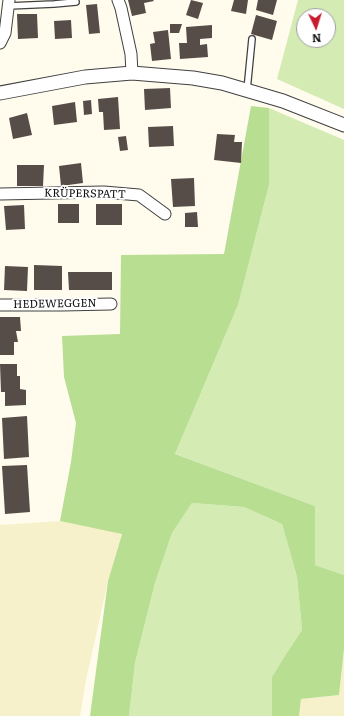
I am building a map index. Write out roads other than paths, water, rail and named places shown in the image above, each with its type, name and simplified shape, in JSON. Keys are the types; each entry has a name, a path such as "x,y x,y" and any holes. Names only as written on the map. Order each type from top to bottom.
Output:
{"street":[{"path":"118,0 131,54 132,74"},
{"path":"0,43 5,33 9,3"},
{"path":"0,93 85,77 132,74 193,78 247,90 283,101 344,125"},
{"name":"KRÜPERSPATT","path":"0,194 104,192 139,195 164,214"},
{"name":"HEDEWEGGEN","path":"0,305 110,304"}],"lane":[{"path":"9,3 54,4 76,2"},
{"path":"247,90 252,39"}]}
